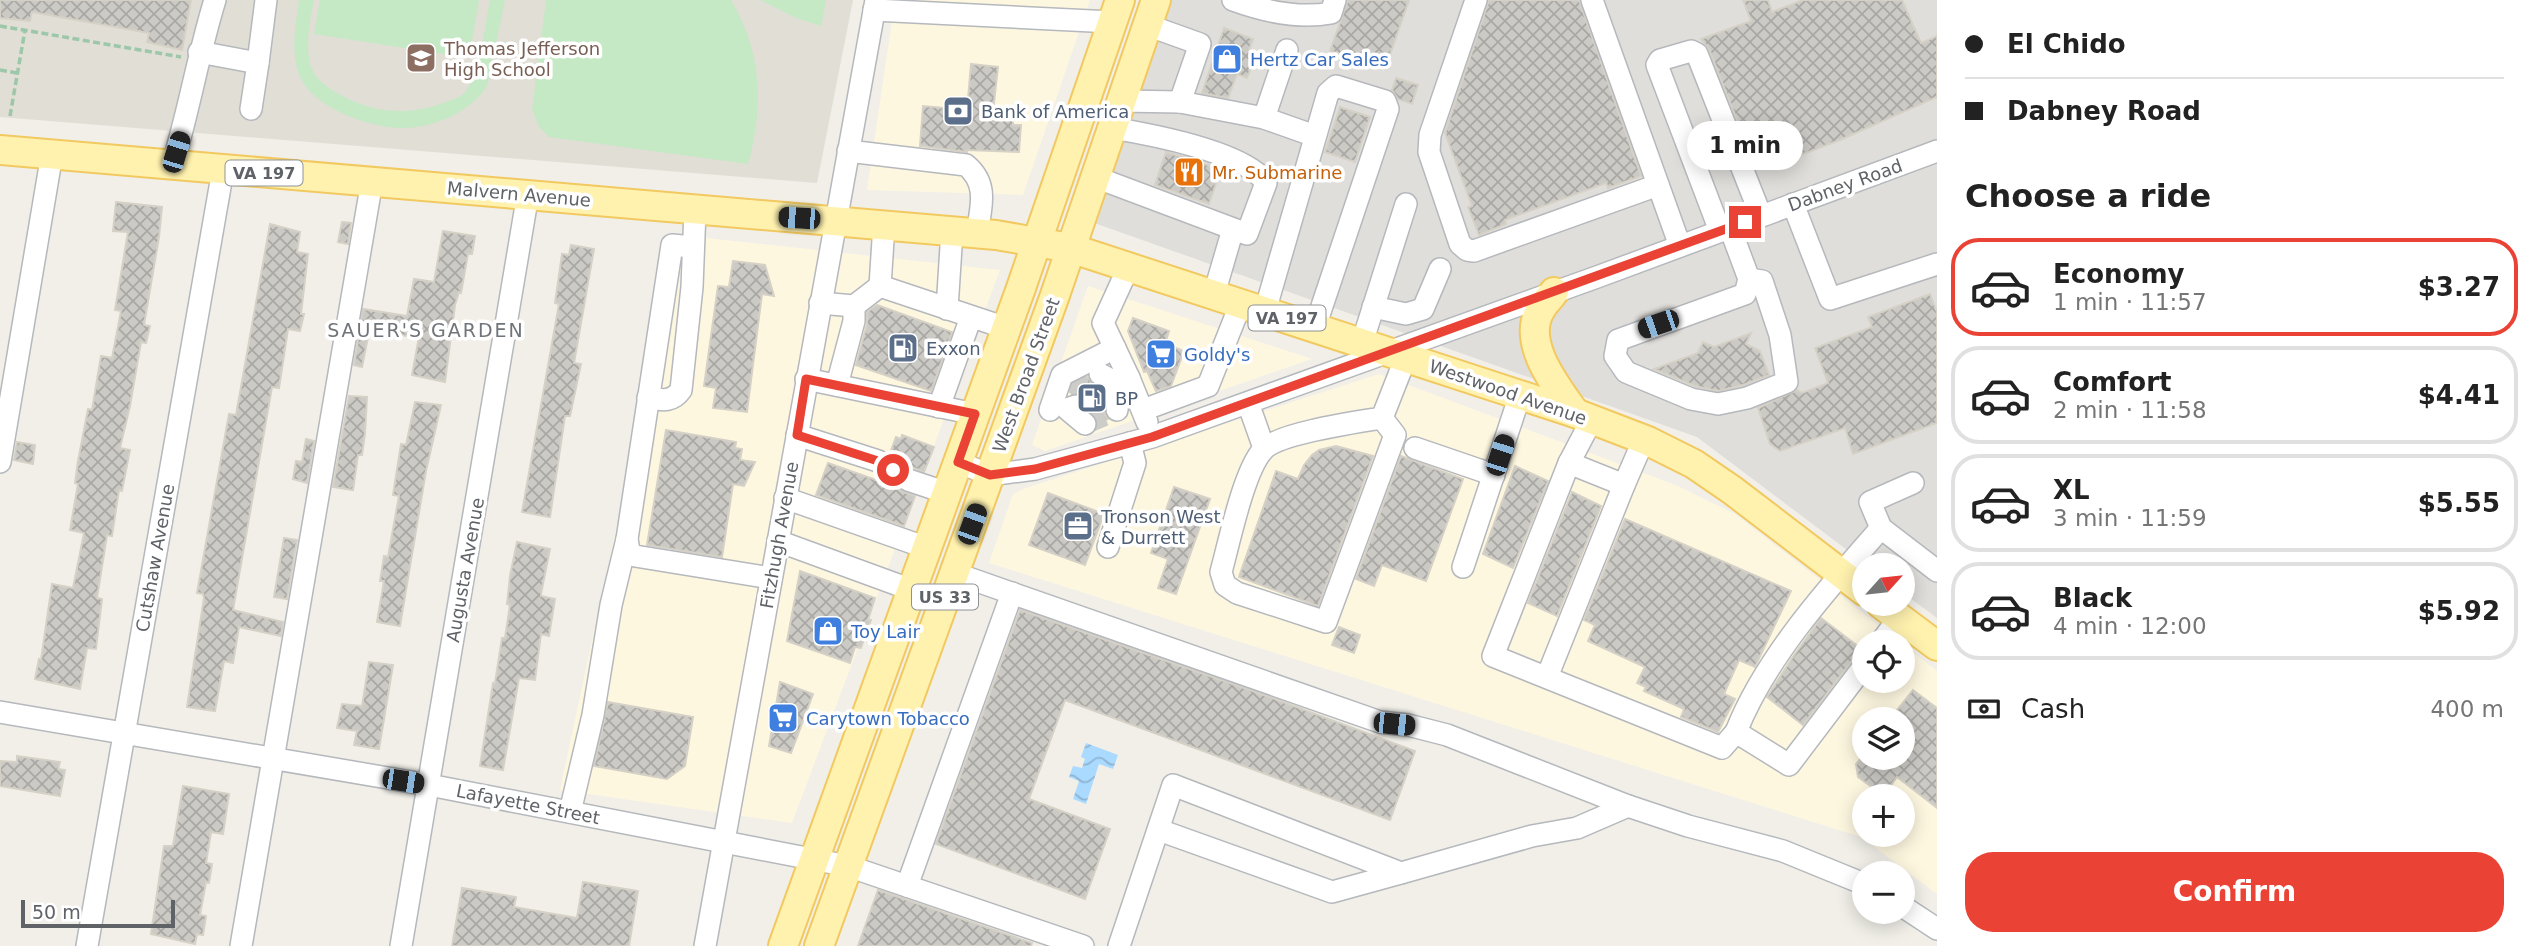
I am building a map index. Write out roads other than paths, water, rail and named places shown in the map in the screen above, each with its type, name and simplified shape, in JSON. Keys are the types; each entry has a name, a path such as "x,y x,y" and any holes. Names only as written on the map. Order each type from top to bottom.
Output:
{"main road":[{"name":"West Broad Street","path":"783,946 1006,328 1116,11"},
{"name":"West Broad Street","path":"819,946 990,475 1152,13"},
{"name":"Malvern Avenue","path":"0,150 1037,240"},
{"name":"Westwood Avenue","path":"1037,240 1129,266 1520,395 1644,439 1694,464 1732,489 1852,581"},
{"path":"1554,292 1539,311 1535,325 1537,346 1545,369 1583,417"},
{"path":"1897,616 1937,646"}],"street":[{"path":"172,166 186,121 193,55 215,0"},
{"path":"251,109 266,0"},
{"path":"1233,0 1252,7 1311,17 1331,13 1335,0"},
{"path":"1476,0 1430,135 1429,152 1460,244 1467,250 1474,251 1658,186"},
{"path":"1592,0 1680,246"},
{"path":"875,5 1116,11"},
{"name":"Fitzhugh Avenue","path":"705,946 875,5"},
{"path":"1152,13 1200,44 1180,102"},
{"path":"1264,118 1287,50"},
{"path":"1748,279 1762,281 1780,335 1787,382 1747,398 1718,404 1691,399 1626,372 1615,356 1619,340 1745,294 1748,279 1657,65 1660,60 1691,51 1697,54 1761,216"},
{"path":"193,55 258,63"},
{"path":"1143,410 1208,386 1253,307 1328,93 1336,86 1385,101 1388,109 1315,327"},
{"path":"1121,101 1180,102 1264,118 1315,136"},
{"path":"1095,177 1247,234 1266,183 1261,174 1227,158 1168,137 1112,128"},
{"path":"848,151 966,165 980,181 982,198 965,232 947,309"},
{"name":"Dabney Road","path":"958,462 990,475 1035,469 1152,437 1937,151"},
{"path":"0,462 52,154"},
{"name":"Cutshaw Avenue","path":"88,946 223,170"},
{"path":"241,946 372,181"},
{"name":"Augusta Avenue","path":"401,946 528,194"},
{"path":"1382,418 1321,428 1264,448 1252,466 1221,572 1225,585 1237,593 1326,622 1395,435 1382,418 1385,350 1373,307 1406,204"},
{"path":"1793,204 1830,299 1937,264"},
{"path":"648,398 668,400 676,397 681,390 695,210"},
{"path":"820,303 854,306 880,286 884,225"},
{"path":"1214,294 1233,229"},
{"path":"570,812 593,715 611,605 626,539 672,246 694,247"},
{"path":"1129,266 1103,323 1115,348 1115,387 1143,410 1152,437"},
{"path":"1373,307 1406,314 1423,309 1440,269"},
{"path":"880,286 1006,328"},
{"path":"837,385 854,321 854,306"},
{"path":"939,407 971,317"},
{"path":"1018,396 1069,407 1062,375 1115,348"},
{"path":"806,379 975,414"},
{"path":"1464,567 1520,395"},
{"path":"1248,403 1264,448"},
{"path":"1583,417 1569,463 1493,656 1722,748 1736,732 1754,694 1807,617 1881,528"},
{"path":"797,435 878,461 908,480 947,493"},
{"path":"1547,677 1644,439"},
{"path":"1108,547 1135,463 1130,443"},
{"path":"1415,447 1494,475"},
{"path":"1569,463 1624,485"},
{"path":"1913,483 1870,502 1881,528 1937,571"},
{"path":"785,498 927,548"},
{"path":"626,539 629,551 635,556 771,578"},
{"path":"778,541 912,590"},
{"path":"954,573 1380,722 1408,725 1447,735 1628,806 1688,826 1783,851 1852,879"},
{"path":"907,886 1016,595"},
{"path":"1736,732 1789,765 1852,682"},
{"name":"Lafayette Street","path":"0,712 429,785 848,866 1083,946"},
{"path":"1119,946 1173,785 1401,873"},
{"path":"1159,830 1332,892 1532,836 1577,828 1628,806"},
{"path":"1915,915 1937,929"}],"water":[{"path":"1086,743 1118,755 1113,769 1099,764 1086,804 1073,799 1079,781 1069,777 1073,766 1082,768 1085,759 1081,757"}],"tunnel":[{"path":"1068,388 1100,374"},
{"path":"1076,406 1108,391"},
{"path":"1085,424 1117,410"}],"place":[{"name":"Thomas Jefferson High School","path":"421,58"},
{"name":"Hertz Car Sales","path":"1227,59"},
{"name":"Bank of America","path":"958,111"},
{"name":"Mr. Submarine","path":"1189,172"},
{"name":"Exxon","path":"903,348"},
{"name":"Goldy's","path":"1161,354"},
{"name":"BP","path":"1092,398"},
{"name":"Tronson West & Durrett","path":"1078,526"},
{"name":"Toy Lair","path":"828,631"},
{"name":"Carytown Tobacco","path":"783,718"}],"district":[{"name":"SAUER'S GARDEN","path":"426,330"}]}
